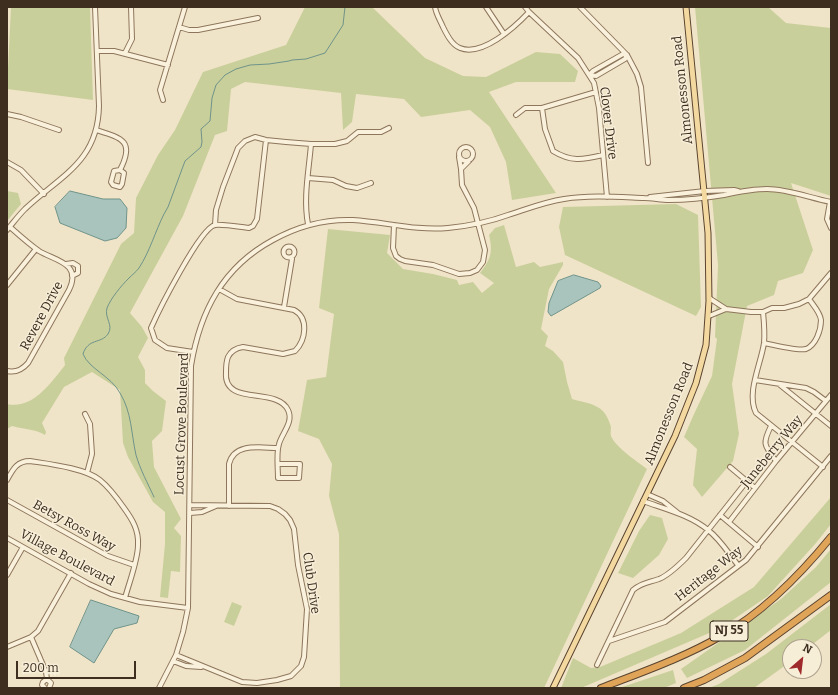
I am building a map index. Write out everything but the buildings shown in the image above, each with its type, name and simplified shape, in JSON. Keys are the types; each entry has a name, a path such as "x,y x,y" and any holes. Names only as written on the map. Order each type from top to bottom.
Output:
{"highway":[{"name":"NJ 55","path":"602,688 683,655 722,636 767,603 790,583 831,537"},
{"name":"NJ 55","path":"684,688 704,680 745,658 831,595"}],"main road":[{"name":"Almonesson Road","path":"554,687 675,436 696,383 706,345 709,316 708,233 686,7"}],"street":[{"path":"8,229 24,210 77,165 89,147 96,130 99,108 95,7"},
{"path":"125,53 132,39 131,7"},
{"path":"163,100 160,90 185,7"},
{"path":"435,7 449,38 459,48 468,50 475,50 485,46 515,27 529,12"},
{"path":"486,7 504,34"},
{"name":"Clover Drive","path":"525,7 578,58 594,83 599,108 607,197"},
{"path":"580,7 627,55 637,74 640,87 648,163"},
{"path":"179,27 189,30 198,30 258,18"},
{"path":"97,51 114,51 125,53 168,65"},
{"path":"589,75 596,76 626,59 627,55"},
{"path":"516,115 525,108 542,108 596,92"},
{"path":"542,108 545,129 553,151 563,157 571,159 587,159 603,155"},
{"path":"7,114 21,117 59,130"},
{"path":"215,225 216,210 238,148 245,141 255,137 266,140 311,144 335,144 348,141 358,132 381,132 389,128"},
{"path":"96,130 120,139 125,144 127,151 126,158 120,170"},
{"path":"193,352 166,348 155,340 151,328 160,308 197,244 208,229 215,225 249,228 253,226 257,219 266,140"},
{"path":"308,224 306,212 311,144"},
{"path":"394,225 393,248 396,256 400,259 433,265 455,273 463,274 477,270 484,260 485,250 474,208 462,185 459,156 459,152 462,148 469,147 474,155 461,169"},
{"path":"459,156 462,160 470,160"},
{"path":"7,162 21,170 44,194"},
{"path":"308,178 333,180 346,186 357,188 371,183"},
{"path":"645,198 670,200 767,189 774,190 830,202 827,219 831,228"},
{"path":"645,198 705,191 734,190 740,192"},
{"name":"Locust Grove Boulevard","path":"159,688 176,655 188,608 191,373 193,352 205,313 219,289 232,272 260,247 308,224 340,220 354,220 431,229 458,227 479,224 550,202 580,197 645,198"},
{"name":"Revere Drive","path":"7,371 18,371 28,364 72,284 72,276 66,264 36,249 8,229"},
{"path":"7,285 36,249"},
{"path":"284,307 292,259 291,256"},
{"name":"Revere Drive","path":"66,264 73,263 78,266 78,273 72,276"},
{"path":"709,298 726,309 763,312 772,308 784,308 799,304 809,298 831,273"},
{"path":"219,289 237,299 284,307 298,312 303,319 304,328 302,341 297,349 284,354 247,347 237,349 229,356 226,376 228,383 236,392 275,399 286,407 290,419 278,448 278,464 278,478 299,478 300,464 278,464"},
{"path":"764,343 789,348 806,349 814,344 821,320 809,298"},
{"path":"709,316 726,309"},
{"path":"763,312 764,343 755,380 752,398 753,406 756,412 772,426 823,467"},
{"path":"755,380 806,388 826,401"},
{"path":"779,384 831,426"},
{"name":"Juneberry Way","path":"729,522 776,460 831,395"},
{"path":"85,414 90,424 92,454 87,472"},
{"path":"772,426 765,437 765,446 776,460"},
{"path":"229,506 229,464 230,459 235,453 246,448 278,448"},
{"name":"Heritage Way","path":"609,641 664,622 746,560 831,456"},
{"path":"7,480 15,466 27,461 87,472 99,479 109,488 134,523 138,545 125,598"},
{"path":"730,468 755,488"},
{"path":"597,665 633,590 641,584 660,579 679,565 747,481"},
{"path":"646,494 663,501 680,514 708,530 717,538 738,566"},
{"name":"Betsy Ross Way","path":"7,500 110,558 134,565"},
{"path":"643,500 680,514"},
{"name":"Club Drive","path":"176,655 242,682 257,683 278,680 291,676 299,669 304,659 307,609 298,565 295,535 292,523 285,514 275,507 190,505"},
{"path":"190,513 202,512 217,506"},
{"path":"720,515 758,547"},
{"name":"Village Boulevard","path":"7,538 100,589 125,598 147,603 188,608"},
{"path":"7,575 23,546"},
{"path":"7,647 31,637 40,628 71,574"},
{"path":"31,637 46,672 47,679 50,680 51,683 49,688"},
{"path":"173,661 186,666 205,667"},
{"path":"45,688 42,685 42,682 47,679"}],"green space":[{"path":"11,7 90,7 93,100 7,89"},
{"path":"305,7 372,7 425,58 463,76 486,77 536,52 560,54 578,71 575,82 516,82 489,92 556,193 512,200 506,162 490,127 470,110 421,117 404,99 356,94 352,122 343,130 341,93 245,82 231,89 227,131 215,135 183,216 130,313 142,327 148,338 138,357 145,370 145,383 166,401 162,431 152,441 154,467 181,519 174,528 181,536 180,572 171,571 168,598 160,597 165,544 165,512 153,502 128,457 123,443 120,390 92,372 64,387 42,423 46,432 45,435 33,430 12,426 7,429 7,404 16,405 33,399 54,380 65,365 64,358 121,244 134,233 136,198 158,155 175,130 203,72 286,45"},
{"path":"695,7 768,7 786,23 831,28 831,196 791,183 813,250 803,273 778,281 774,295 747,306 732,384 739,434 733,461 702,497 693,485 697,449 684,437 712,376 717,339 715,337 718,265"},
{"path":"7,191 18,193 21,204 7,221"},
{"path":"676,204 698,215 701,307 696,316 565,255 559,227 563,207"},
{"path":"504,225 516,267 534,262 540,267 563,262 563,265 549,289 541,329 548,336 545,346 553,351 563,362 572,399 596,406 604,412 611,426 611,436 617,445 647,469 544,688 340,688 339,534 329,496 332,464 319,439 298,431 307,380 326,377 334,314 319,308 328,229 390,235 387,253 403,269 457,280 459,285 473,282 482,293 494,283 480,273 487,264 491,251 489,235 495,228"},
{"path":"831,497 831,524 816,543 768,596 721,628 581,688 561,688 573,658 591,668 600,667 681,633 754,587"},
{"path":"650,515 662,518 668,539 659,555 633,578 618,573 639,531"},
{"path":"831,549 831,582 745,650 687,678 681,669 781,599 816,567"},
{"path":"232,602 242,606 234,626 224,622"},
{"path":"831,604 831,630 819,639 786,639"},
{"path":"782,642 782,668 754,688 709,688 719,684 766,654"},
{"path":"673,670 676,683 664,688 619,688"}],"water":[{"path":"70,191 103,199 120,199 127,208 126,228 117,238 105,241 60,223 55,207"},
{"path":"574,275 598,282 601,286 600,288 551,316 548,312 549,303 558,281"},
{"path":"91,600 139,616 137,623 114,629 94,663 70,647"}],"waterway":[{"path":"154,497 136,455 129,416 124,401 116,387 90,364 83,354 85,349 91,343 102,339 110,331 110,324 106,312 107,308 120,288 143,262 168,207 185,161 201,147 201,129 210,121 212,98 216,85 225,75 236,69 250,65 306,59 325,53 343,25 345,7"}]}
